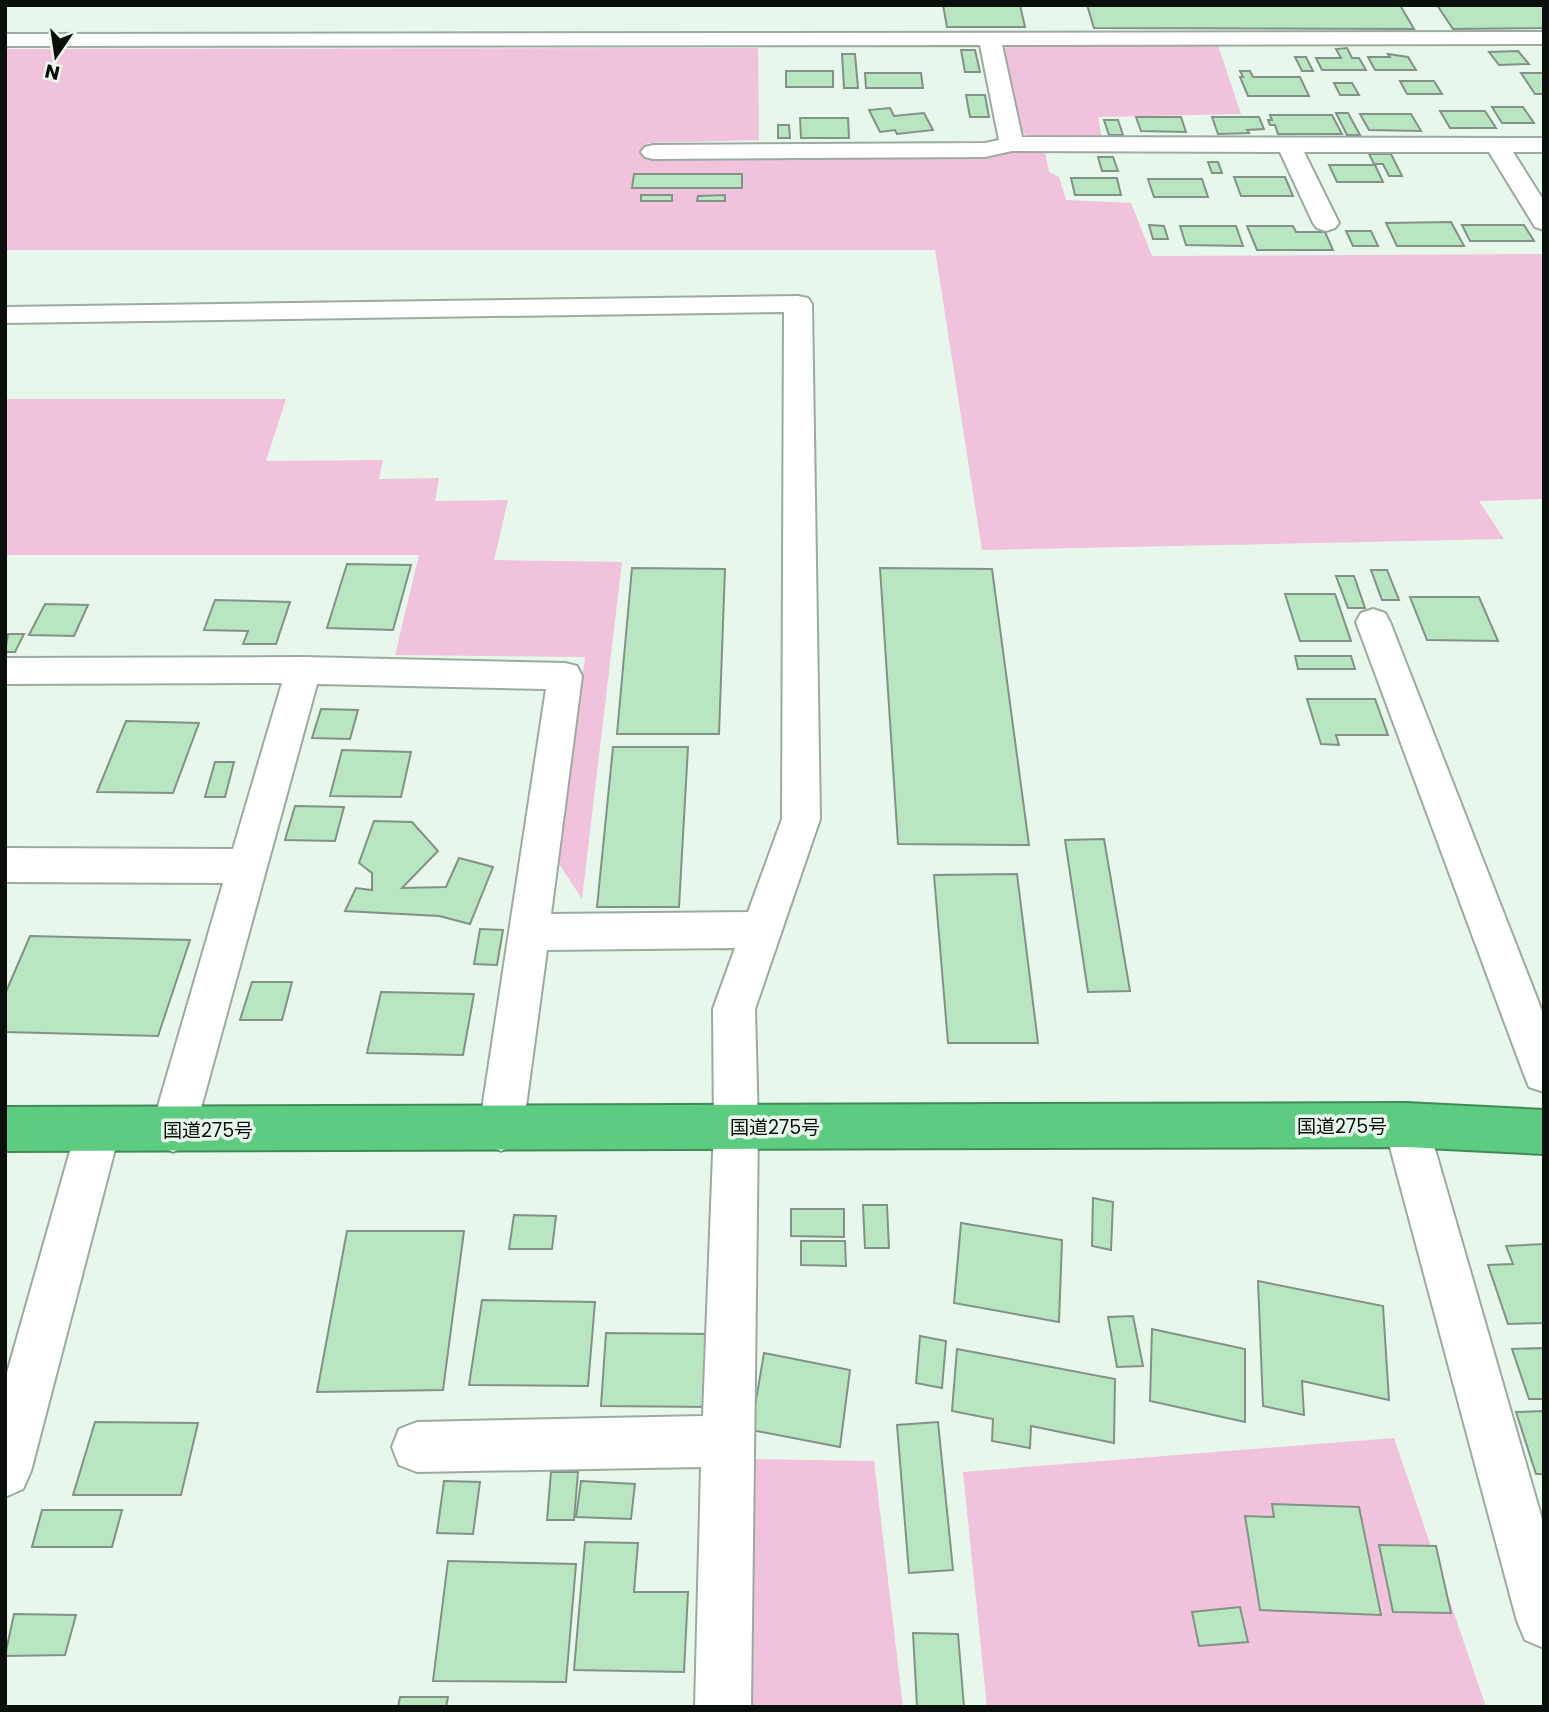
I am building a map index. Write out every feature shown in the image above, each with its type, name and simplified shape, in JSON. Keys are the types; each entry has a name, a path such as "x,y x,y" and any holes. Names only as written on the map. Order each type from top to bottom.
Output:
{"highway":[{"name":"国道275号","path":"5,1129 1406,1125 1544,1132"}],"street":[{"path":"5,40 1544,38"},
{"path":"990,40 1012,144"},
{"path":"653,152 985,150 1012,144 1544,145"},
{"path":"1288,144 1326,223"},
{"path":"1497,145 1544,222"},
{"path":"5,315 798,304 801,819 734,1009 736,1127 723,1707"},
{"path":"1373,622 1544,1072"},
{"path":"173,1130 303,670"},
{"path":"5,671 303,670 565,676 501,1129"},
{"path":"5,864 248,866"},
{"path":"528,932 762,930"},
{"path":"1406,1125 1544,1621"},
{"path":"5,1471 98,1130"},
{"path":"417,1447 727,1441"}],"shaded area":[{"path":"1011,44 1218,45 1241,114 1098,117 1102,139 1041,141 1016,130 1003,49"},
{"path":"758,48 759,140 647,143 645,157 1045,152 1049,172 1059,177 1066,200 1131,203 1152,256 1544,254 1544,499 1479,501 1504,539 982,550 935,250 5,250 5,49"},
{"path":"5,399 286,399 266,461 383,460 379,479 439,478 435,501 508,500 494,560 622,562 582,899 558,862 585,657 395,655 419,555 5,555"},
{"path":"1394,1438 1486,1707 987,1707 963,1472"},
{"path":"749,1459 874,1461 903,1707 751,1707"}],"building":[{"path":"943,5 1020,5 1025,27 947,27"},
{"path":"1087,5 1400,5 1414,29 1094,28"},
{"path":"1437,5 1544,5 1544,28 1453,29"},
{"path":"1347,48 1352,58 1359,58 1366,70 1322,70 1316,58 1341,58 1336,49"},
{"path":"961,50 975,50 980,72 965,72"},
{"path":"1518,51 1529,64 1499,65 1489,52"},
{"path":"842,54 855,54 858,88 844,88"},
{"path":"1388,54 1408,57 1416,70 1375,70 1368,57 1390,57"},
{"path":"1295,57 1306,57 1313,71 1302,71"},
{"path":"786,71 833,71 833,87 786,87"},
{"path":"1240,71 1250,71 1253,77 1300,77 1309,96 1248,96"},
{"path":"865,73 921,73 923,88 866,88"},
{"path":"1521,73 1544,73 1544,94 1535,94"},
{"path":"1400,81 1434,81 1442,94 1407,94"},
{"path":"1334,83 1352,83 1359,95 1340,95"},
{"path":"966,95 985,95 989,117 970,117"},
{"path":"1492,107 1523,107 1534,123 1502,123"},
{"path":"890,108 894,116 924,113 933,130 897,134 895,130 880,132 869,110"},
{"path":"1440,111 1485,111 1496,128 1450,128"},
{"path":"1336,113 1348,113 1360,135 1347,135"},
{"path":"1360,114 1411,114 1421,131 1369,130"},
{"path":"1270,115 1332,115 1342,134 1278,134 1275,125 1270,125"},
{"path":"1136,117 1181,117 1186,132 1141,131"},
{"path":"1212,117 1259,117 1264,129 1247,130 1249,133 1218,134"},
{"path":"800,118 848,118 849,138 801,138"},
{"path":"1104,120 1118,120 1123,135 1109,135"},
{"path":"778,125 789,125 790,138 778,138"},
{"path":"1369,154 1391,154 1402,176 1389,176 1383,164 1374,164"},
{"path":"1098,157 1113,157 1118,171 1102,171"},
{"path":"1208,162 1218,162 1222,173 1212,173"},
{"path":"1329,165 1375,165 1383,182 1337,182"},
{"path":"634,174 742,174 742,188 632,188"},
{"path":"1234,177 1285,177 1293,196 1241,196"},
{"path":"1071,178 1117,178 1121,195 1075,195"},
{"path":"1148,179 1202,179 1208,197 1154,197"},
{"path":"641,195 672,195 672,201 641,201"},
{"path":"725,195 725,201 697,201 698,196"},
{"path":"1451,222 1464,246 1397,246 1386,223"},
{"path":"1149,225 1164,226 1168,239 1153,239"},
{"path":"1462,225 1524,225 1534,241 1470,241"},
{"path":"1180,226 1236,226 1243,246 1186,245"},
{"path":"1247,226 1293,226 1296,232 1325,232 1333,250 1257,250"},
{"path":"1346,231 1371,231 1378,246 1353,246"},
{"path":"347,564 411,565 393,630 327,628"},
{"path":"632,568 725,569 719,734 617,734"},
{"path":"880,568 992,569 1029,845 898,844"},
{"path":"1371,570 1387,570 1399,600 1382,600"},
{"path":"1336,576 1354,576 1365,608 1348,608"},
{"path":"1285,594 1335,594 1351,641 1300,641"},
{"path":"1410,597 1479,597 1498,641 1427,640"},
{"path":"215,600 290,602 276,644 243,644 248,631 204,630"},
{"path":"45,604 88,605 74,636 29,635"},
{"path":"8,634 24,634 15,652 5,652"},
{"path":"1295,656 1351,656 1355,669 1298,669"},
{"path":"1307,699 1375,699 1388,735 1336,735 1339,745 1321,744"},
{"path":"321,709 358,710 350,739 312,738"},
{"path":"126,721 199,723 173,793 97,792"},
{"path":"613,747 688,747 679,907 597,907"},
{"path":"342,750 411,752 401,797 330,796"},
{"path":"215,762 234,762 225,797 205,797"},
{"path":"295,806 344,807 335,841 285,840"},
{"path":"374,821 412,822 438,851 402,888 446,887 459,858 493,867 470,924 439,916 345,911 356,888 372,890 372,873 359,863"},
{"path":"1104,839 1130,991 1088,992 1065,840"},
{"path":"1017,874 1038,1043 948,1043 934,875"},
{"path":"480,929 503,930 497,965 474,964"},
{"path":"30,936 190,940 158,1036 5,1032 5,994"},
{"path":"252,982 292,982 282,1020 240,1020"},
{"path":"381,992 474,994 463,1055 367,1053"},
{"path":"1093,1198 1113,1202 1111,1250 1092,1246"},
{"path":"863,1205 887,1205 889,1248 865,1248"},
{"path":"791,1209 844,1209 844,1237 791,1236"},
{"path":"514,1215 556,1216 552,1249 509,1249"},
{"path":"961,1223 1062,1240 1059,1322 954,1303"},
{"path":"347,1231 464,1231 443,1390 317,1392"},
{"path":"801,1241 845,1241 846,1266 801,1265"},
{"path":"1544,1244 1544,1323 1508,1324 1488,1265 1513,1264 1506,1246"},
{"path":"1258,1281 1383,1306 1389,1400 1302,1381 1304,1415 1263,1406"},
{"path":"482,1300 595,1302 588,1386 469,1385"},
{"path":"1133,1316 1143,1366 1117,1367 1108,1317"},
{"path":"1152,1329 1245,1349 1245,1422 1150,1401"},
{"path":"606,1333 716,1334 713,1407 601,1406"},
{"path":"920,1336 946,1341 942,1388 916,1383"},
{"path":"1544,1348 1544,1399 1529,1399 1512,1349"},
{"path":"957,1349 1115,1379 1114,1443 1031,1426 1030,1448 992,1441 993,1419 952,1411"},
{"path":"764,1353 850,1370 840,1447 751,1430"},
{"path":"1544,1411 1544,1474 1536,1474 1516,1412"},
{"path":"95,1422 198,1423 181,1495 73,1495"},
{"path":"938,1422 953,1570 909,1573 897,1425"},
{"path":"551,1472 578,1472 574,1520 547,1520"},
{"path":"444,1481 480,1482 473,1534 437,1533"},
{"path":"581,1481 635,1484 631,1519 576,1517"},
{"path":"1272,1504 1359,1507 1381,1615 1260,1610 1245,1516 1274,1517"},
{"path":"42,1510 122,1510 112,1547 32,1547"},
{"path":"585,1542 638,1543 634,1592 688,1592 684,1672 574,1670"},
{"path":"1379,1545 1436,1546 1451,1613 1393,1612"},
{"path":"448,1561 576,1564 566,1682 433,1681"},
{"path":"1240,1607 1248,1642 1199,1646 1192,1612"},
{"path":"14,1614 76,1615 65,1655 5,1656"},
{"path":"913,1633 958,1634 964,1707 917,1707"},
{"path":"400,1697 448,1697 446,1707 398,1707"}]}
